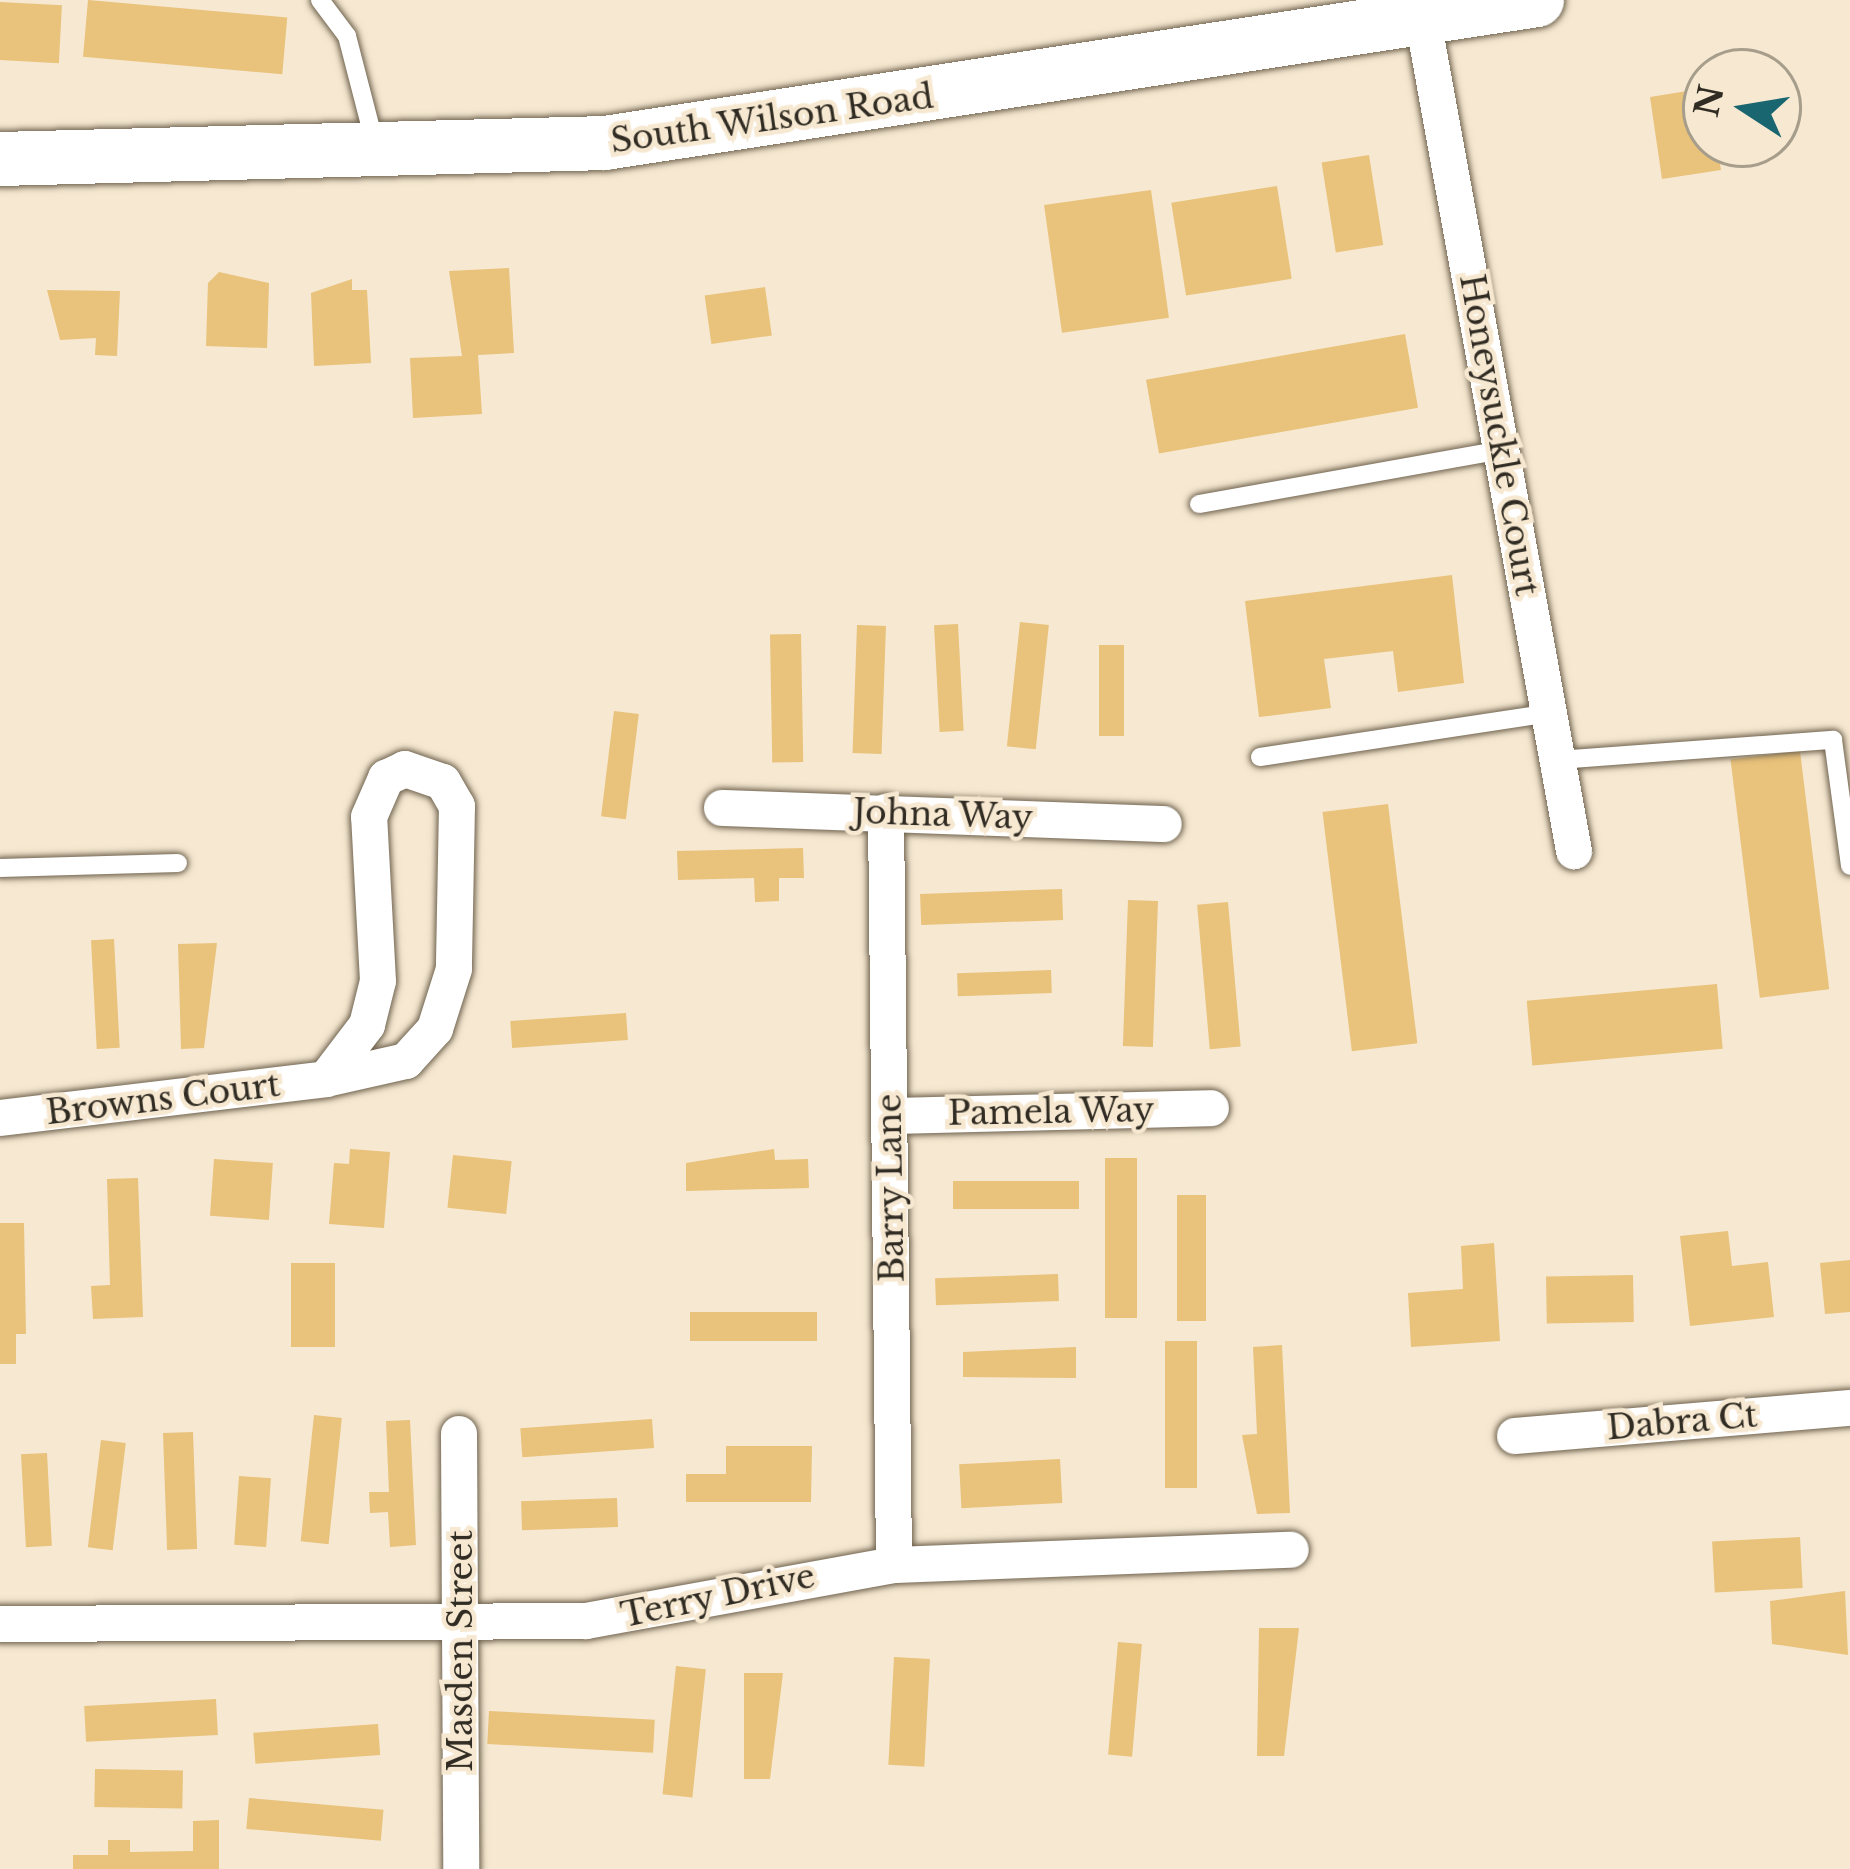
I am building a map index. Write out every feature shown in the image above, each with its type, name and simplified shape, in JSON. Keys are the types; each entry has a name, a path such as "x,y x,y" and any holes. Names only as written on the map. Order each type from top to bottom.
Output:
{"main road":[{"name":"South Wilson Road","path":"0,159 378,156 821,116 1537,0"}],"street":[{"name":"Honeysuckle Court","path":"1423,20 1574,851"},
{"name":"Browns Court","path":"0,1118 326,1079 384,1072 435,1029 454,969 463,833 458,806 424,769 386,778 374,795 377,981 367,1025 326,1079"},
{"name":"Johna Way","path":"722,808 1164,824"},
{"name":"Barry Lane","path":"886,812 894,1565"},
{"name":"Pamela Way","path":"891,1116 1211,1108"},
{"name":"Dabra Ct","path":"1515,1436 1850,1408"},
{"name":"Masden Street","path":"459,1434 464,1621 461,1869"},
{"name":"Terry Drive","path":"0,1624 622,1618 894,1565 1291,1550"}],"lane":[{"path":"320,0 347,36 378,156"},
{"path":"1199,504 1502,450"},
{"path":"1260,757 1550,713"},
{"path":"1558,760 1832,740 1850,866"},
{"path":"0,868 178,863"}],"building":[{"path":"88,0 287,17 282,74 83,57"},
{"path":"0,2 62,5 59,63 0,60"},
{"path":"1682,92 1682,168 1721,170 1662,179 1650,97"},
{"path":"1369,155 1383,245 1336,252 1322,163"},
{"path":"1277,186 1292,279 1186,296 1171,203"},
{"path":"1151,190 1169,318 1062,333 1044,205"},
{"path":"509,268 514,353 478,355 482,414 413,418 410,358 462,356 449,271"},
{"path":"219,272 269,283 267,348 206,346 208,283"},
{"path":"352,279 352,290 367,290 371,363 314,366 311,293"},
{"path":"765,287 772,336 711,344 705,295"},
{"path":"47,290 120,291 117,356 95,355 96,338 60,340"},
{"path":"1405,334 1418,408 1159,454 1146,380"},
{"path":"1452,575 1464,683 1398,692 1393,651 1324,659 1331,708 1259,717 1245,601"},
{"path":"1020,622 1049,625 1036,749 1007,746"},
{"path":"958,624 964,731 940,732 934,625"},
{"path":"857,625 886,626 882,754 853,753"},
{"path":"801,634 803,762 772,763 770,635"},
{"path":"1099,645 1124,645 1124,736 1099,736"},
{"path":"614,711 639,714 626,819 601,816"},
{"path":"1800,751 1829,989 1760,998 1731,760"},
{"path":"1388,804 1417,1043 1352,1051 1322,812"},
{"path":"803,848 804,878 779,878 779,901 755,902 754,878 678,880 677,851"},
{"path":"1062,889 1063,920 921,925 920,894"},
{"path":"1128,900 1158,901 1153,1047 1123,1046"},
{"path":"1228,902 1241,1046 1210,1049 1197,905"},
{"path":"114,939 120,1048 97,1049 91,940"},
{"path":"217,943 204,1048 181,1049 178,944"},
{"path":"1051,970 1052,993 958,996 957,973"},
{"path":"1717,984 1723,1049 1532,1065 1527,1001"},
{"path":"626,1013 628,1040 512,1048 510,1021"},
{"path":"350,1149 390,1152 384,1228 329,1224 334,1163 349,1164"},
{"path":"774,1149 775,1160 808,1159 809,1188 686,1191 686,1163"},
{"path":"453,1155 512,1161 506,1214 447,1208"},
{"path":"1105,1158 1137,1158 1137,1318 1105,1318"},
{"path":"214,1159 273,1163 269,1220 210,1216"},
{"path":"138,1178 143,1317 93,1319 91,1286 110,1285 107,1179"},
{"path":"953,1181 1079,1181 1079,1209 953,1209"},
{"path":"1177,1195 1206,1195 1206,1321 1177,1321"},
{"path":"0,1223 24,1223 26,1334 16,1334 16,1364 0,1364"},
{"path":"1728,1231 1732,1266 1768,1262 1774,1317 1690,1326 1680,1236"},
{"path":"1494,1243 1500,1341 1411,1347 1408,1293 1463,1289 1461,1246"},
{"path":"1850,1260 1850,1312 1825,1314 1820,1263"},
{"path":"291,1263 335,1263 335,1347 291,1347"},
{"path":"1058,1274 1059,1301 936,1305 935,1278"},
{"path":"1633,1275 1634,1322 1547,1324 1546,1277"},
{"path":"690,1312 817,1312 817,1341 690,1341"},
{"path":"1165,1341 1197,1341 1197,1488 1165,1488"},
{"path":"1282,1345 1290,1513 1257,1514 1242,1435 1257,1434 1253,1347"},
{"path":"1076,1347 1076,1378 963,1377 963,1352"},
{"path":"314,1415 342,1418 329,1544 301,1541"},
{"path":"652,1419 654,1448 522,1457 520,1428"},
{"path":"410,1420 416,1545 390,1547 388,1512 370,1513 369,1492 389,1492 386,1421"},
{"path":"193,1432 197,1549 167,1550 163,1433"},
{"path":"101,1440 126,1443 113,1550 88,1547"},
{"path":"726,1446 812,1446 811,1502 686,1502 686,1474 726,1474"},
{"path":"47,1453 52,1546 26,1547 21,1454"},
{"path":"1060,1459 1062,1503 961,1508 959,1464"},
{"path":"239,1476 271,1478 266,1547 234,1545"},
{"path":"617,1498 618,1527 522,1530 521,1501"},
{"path":"1800,1537 1803,1588 1715,1593 1712,1542"},
{"path":"1845,1591 1848,1655 1772,1644 1770,1601"},
{"path":"1259,1628 1299,1628 1284,1756 1257,1756"},
{"path":"1118,1642 1142,1644 1132,1757 1108,1755"},
{"path":"894,1657 930,1659 924,1767 888,1765"},
{"path":"676,1666 706,1669 692,1797 663,1794"},
{"path":"744,1673 783,1673 770,1779 744,1779"},
{"path":"216,1699 218,1735 86,1742 84,1706"},
{"path":"489,1711 655,1720 653,1753 487,1744"},
{"path":"378,1724 380,1755 255,1764 253,1733"},
{"path":"95,1769 183,1771 182,1809 94,1807"},
{"path":"249,1798 383,1810 381,1841 246,1829"},
{"path":"219,1820 219,1869 73,1869 73,1855 108,1855 108,1840 130,1840 130,1852 193,1851 193,1821"}]}
